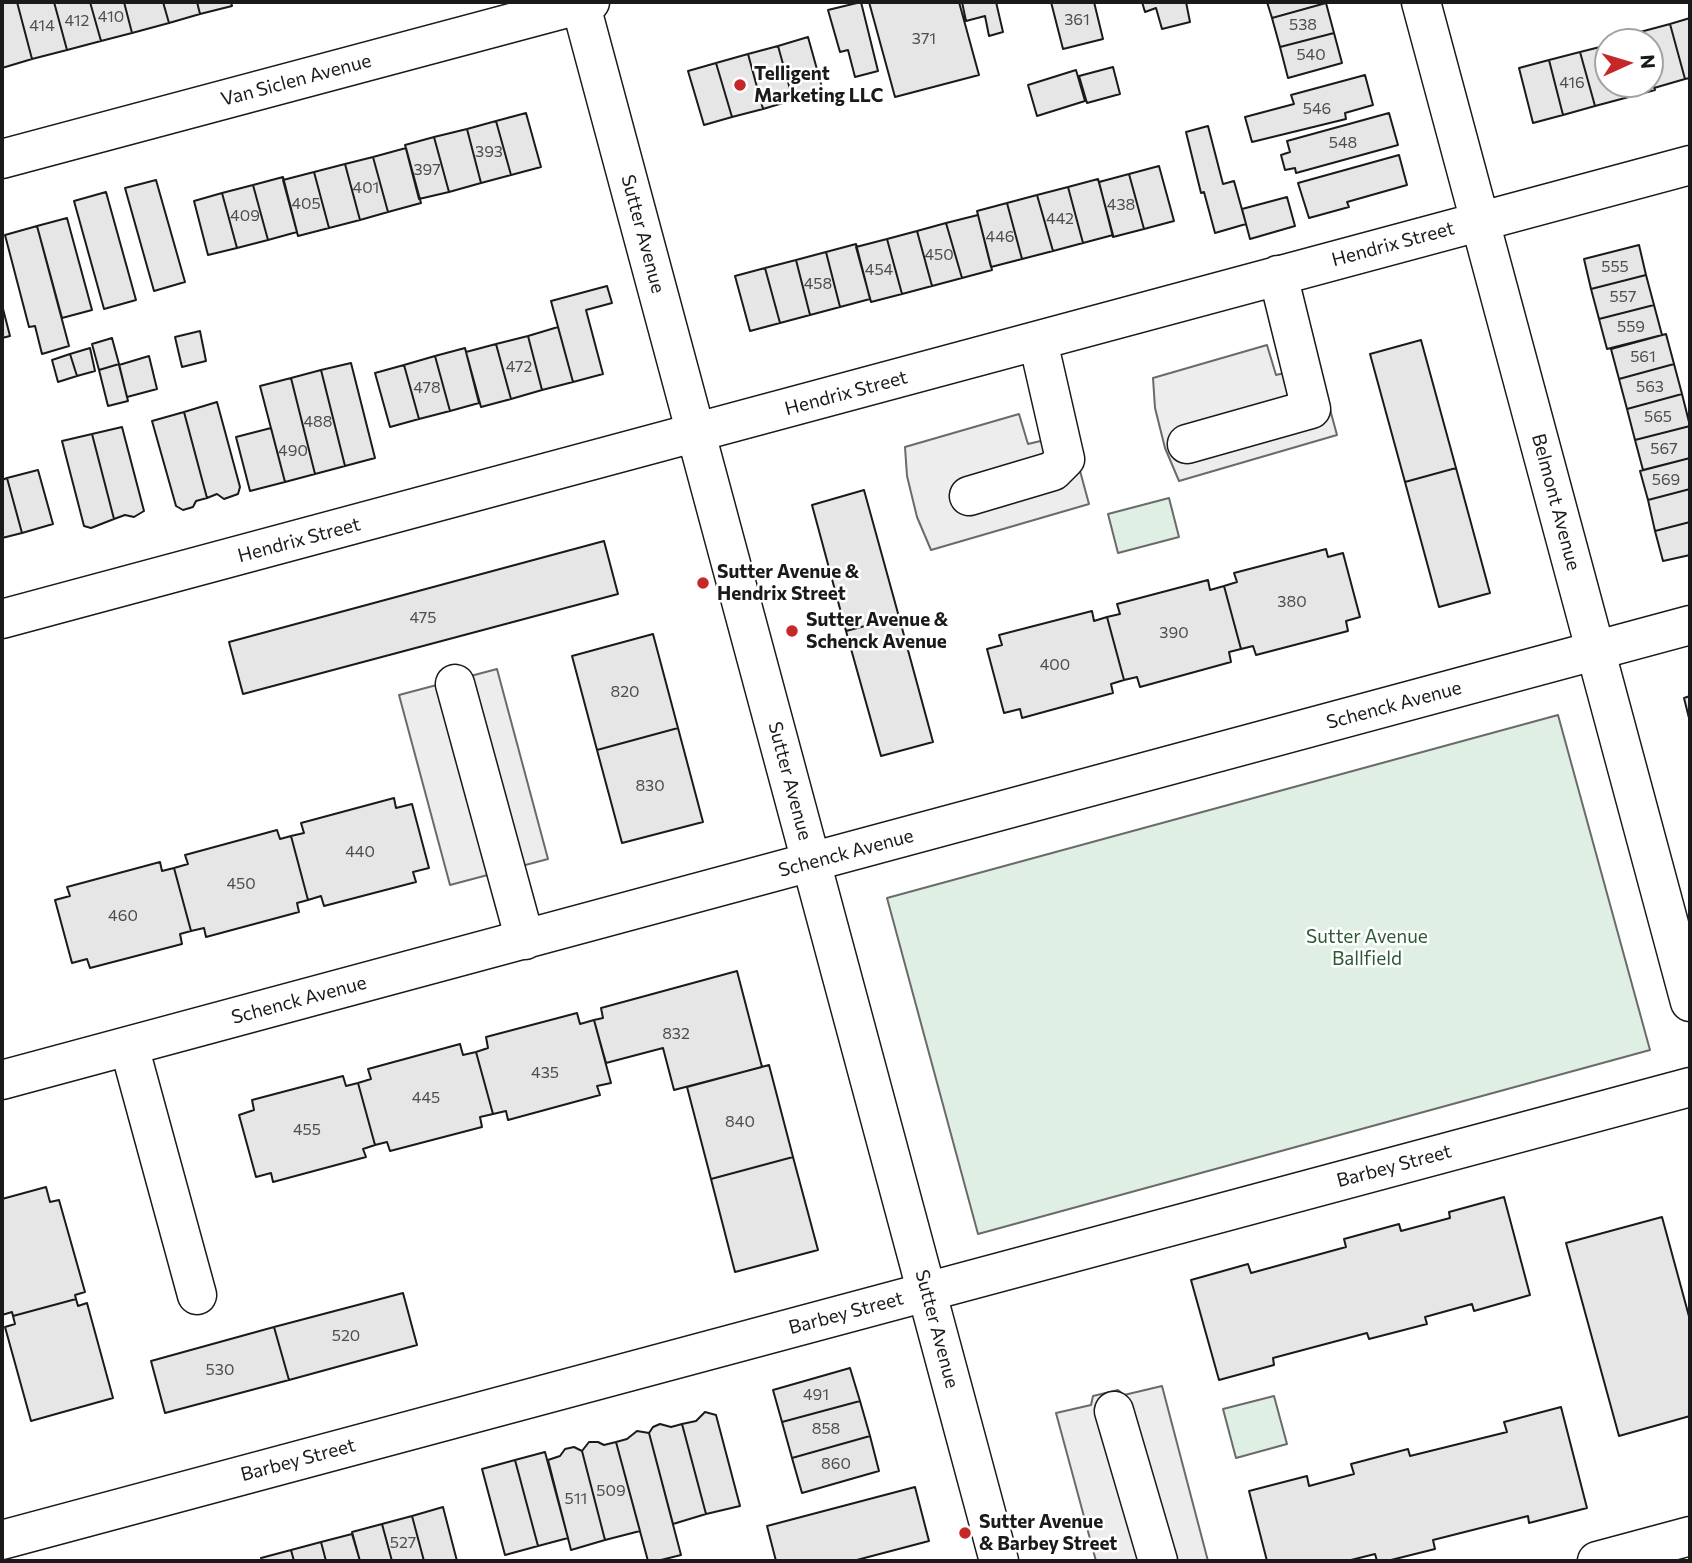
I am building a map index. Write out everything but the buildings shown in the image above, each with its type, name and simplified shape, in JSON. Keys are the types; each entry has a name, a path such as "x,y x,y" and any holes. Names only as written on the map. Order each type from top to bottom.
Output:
{"street":[{"name":"Belmont Avenue","path":"1421,2 1690,1002"},
{"name":"Van Siclen Avenue","path":"2,159 584,3"},
{"name":"Sutter Avenue","path":"584,3 696,433 999,1561"},
{"name":"Hendrix Street","path":"2,619 1690,165"},
{"path":"1187,444 1311,409 1278,275"},
{"path":"969,496 1053,471 1065,459 1038,341"},
{"name":"Schenck Avenue","path":"2,1080 1690,625"},
{"path":"455,684 525,940"},
{"path":"130,1046 197,1295"},
{"name":"Barbey Street","path":"2,1540 1690,1087"},
{"path":"1114,1411 1158,1561"},
{"path":"1597,1561 1690,1536"}],"green space":[{"path":"1169,498 1179,537 1118,553 1108,514"},
{"name":"Sutter Avenue Ballfield","path":"1558,715 1650,1050 978,1234 887,898"},
{"path":"1274,1396 1287,1444 1236,1458 1223,1409"}],"shaded area":[{"path":"1267,345 1276,375 1318,365 1337,435 1179,481 1165,448 1155,408 1153,378"},
{"path":"1019,414 1028,444 1070,434 1089,504 931,550 917,517 907,476 905,447"},
{"path":"497,669 548,859 450,885 399,695"},
{"path":"1162,1386 1208,1561 1096,1561 1056,1413 1091,1405 1093,1396 1118,1390 1124,1395"}],"place":[{"name":"Telligent Marketing LLC","path":"740,85"},
{"name":"Sutter Avenue & Hendrix Street","path":"703,583"},
{"name":"Sutter Avenue & Schenck Avenue","path":"792,631"},
{"name":"Sutter Avenue & Barbey Street","path":"965,1533"}]}
